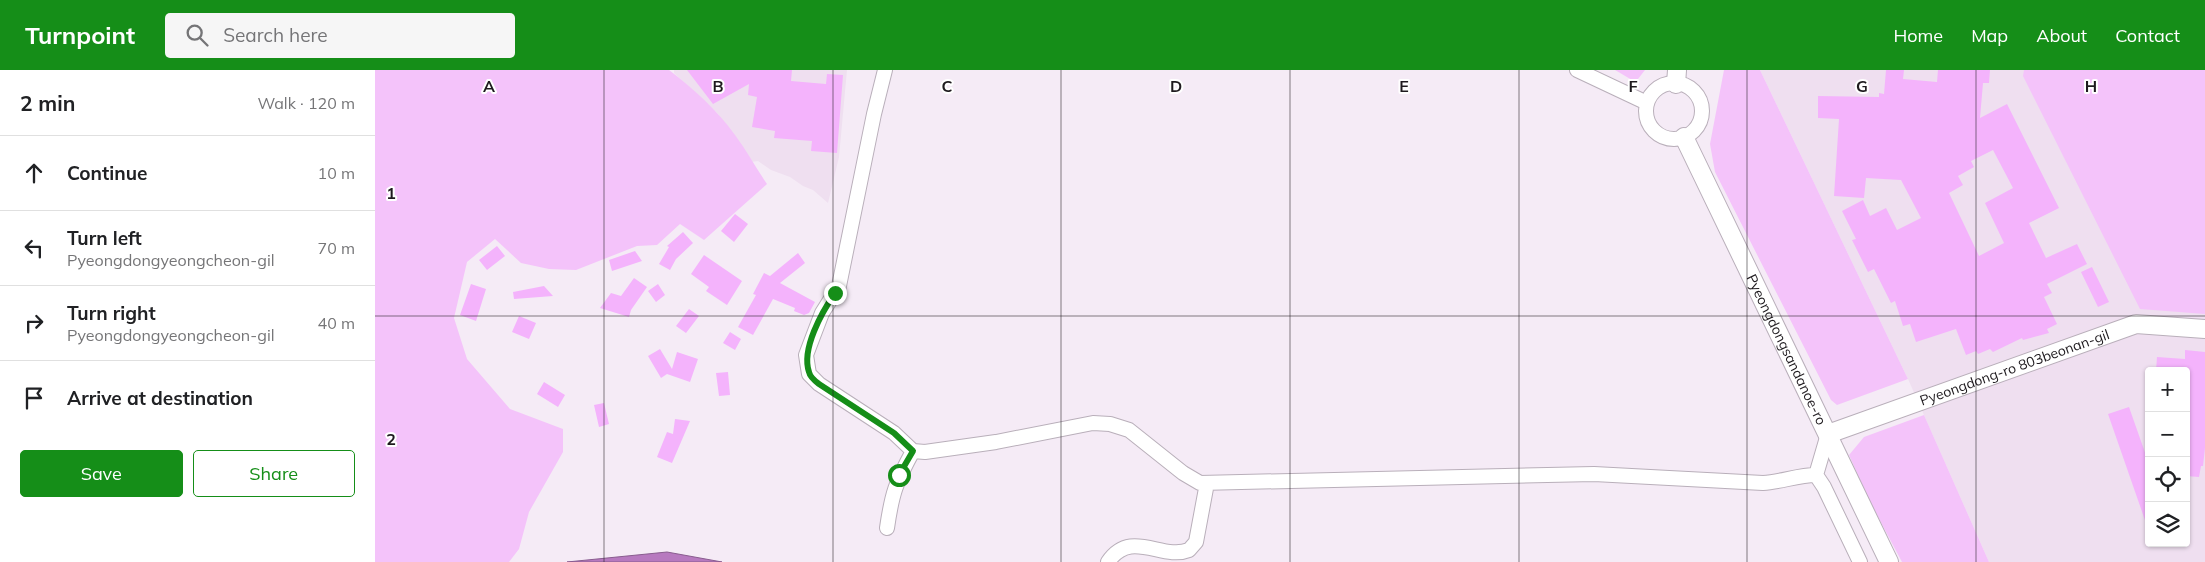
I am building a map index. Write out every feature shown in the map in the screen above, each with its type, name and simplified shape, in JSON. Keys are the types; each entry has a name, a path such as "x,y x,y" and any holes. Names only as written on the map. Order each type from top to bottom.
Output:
{"street":[{"path":"885,70 874,114 839,286 822,313 806,355 809,374 819,384 894,433 913,451 925,452 996,442 1093,423 1110,424 1129,430 1193,480 1207,483 1566,474 1763,482 1785,481 1803,475 1816,475"},
{"path":"1577,70 1647,104"},
{"path":"1677,77 1699,99 1701,109 1697,126 1684,137 1667,138 1652,129 1647,121 1647,104 1651,96 1658,89 1677,77"},
{"name":"Pyeongdongsandanoe-ro","path":"1684,137 1889,562"},
{"name":"Pyeongdong-ro 803beonan-gil","path":"1827,434 2136,324 2205,329"},
{"path":"1827,434 1816,475 1824,487 1860,562"},
{"path":"887,528 891,496 899,475 913,451"},
{"path":"1108,562 1117,552 1134,546 1178,552 1189,550 1196,542 1207,483"}],"shaded area":[{"path":"375,70 669,70 696,92 721,117 767,184 704,240 680,224 657,245 637,246 576,270 549,269 521,263 495,239 467,262 454,318 467,359 510,409 563,429 563,452 529,512 519,549 509,562 375,562"},
{"path":"674,70 847,70 839,157 828,203 813,190 790,177 771,170 758,161 751,162 718,114 674,73"},
{"path":"1615,70 1645,70 1638,79 1632,80"},
{"path":"1724,70 1760,70 1908,379 1837,405 1831,400 1715,172 1710,144"},
{"path":"1760,70 2205,70 2205,562 1989,562 1908,379"},
{"path":"2024,70 2205,70 2205,314 2140,309 2023,76"},
{"path":"1924,415 1989,562 1902,562 1870,502 1849,455 1864,437"},
{"path":"667,552 722,562 567,562"}],"building":[{"path":"687,70 792,70 791,81 826,84 827,74 843,75 837,153 811,151 812,141 774,138 775,131 752,127 757,97 748,95 749,84 713,104"},
{"path":"1886,70 1904,70 1903,79 1937,82 1938,70 1990,70 1989,83 1983,83 1980,118 2007,104 2059,208 2029,223 2046,258 2077,244 2087,264 2047,284 2052,293 2044,297 2057,324 2047,329 2049,333 2023,340 2022,338 1993,352 1990,349 1978,354 1976,351 1966,355 1956,329 1916,342 1910,324 1903,326 1895,301 1891,303 1874,269 1868,272 1852,240 1856,239 1842,211 1863,200 1870,216 1886,208 1897,230 1921,218 1901,180 1866,178 1864,198 1834,196 1839,119 1818,118 1818,96 1879,97 1879,93 1884,94","holes":["1993,150 2013,188 1985,203 2004,243 1979,256 1949,193 1963,185 1958,176 1974,167 1971,161"]},
{"path":"735,214 748,224 734,242 721,231"},
{"path":"683,232 693,243 676,259 670,270 659,264 669,247 667,246"},
{"path":"497,246 505,256 487,270 479,260"},
{"path":"635,251 642,261 612,271 609,260"},
{"path":"798,253 805,263 780,283 815,302 809,313 804,315 794,311 795,308 773,299 753,335 738,327 756,295 753,294 764,273 770,276"},
{"path":"704,255 742,281 727,305 706,291 709,287 691,274"},
{"path":"2092,267 2109,302 2098,307 2081,272"},
{"path":"634,278 647,287 631,310 629,317 600,308 611,293 621,296"},
{"path":"471,284 486,289 476,321 460,315"},
{"path":"658,284 665,295 656,302 648,291"},
{"path":"544,286 553,296 514,299 513,292"},
{"path":"689,309 699,316 686,333 676,326"},
{"path":"519,316 536,323 529,339 512,332"},
{"path":"730,332 741,339 735,350 723,343"},
{"path":"660,349 672,369 677,352 698,359 690,382 667,374 661,378 648,356"},
{"path":"2185,350 2205,352 2205,448 2203,466 2201,466 2199,477 2190,476 2190,367 2156,367 2157,357 2185,359"},
{"path":"728,372 730,395 719,396 716,373"},
{"path":"544,382 565,395 558,407 537,394"},
{"path":"604,403 609,424 599,427 594,405"},
{"path":"2129,407 2145,453 2145,520 2108,414"},
{"path":"675,419 690,421 672,463 657,457 667,432 673,434"}],"route":[{"path":"835,293 822,313 806,355 809,374 819,384 894,433 913,451 899,475"}]}
